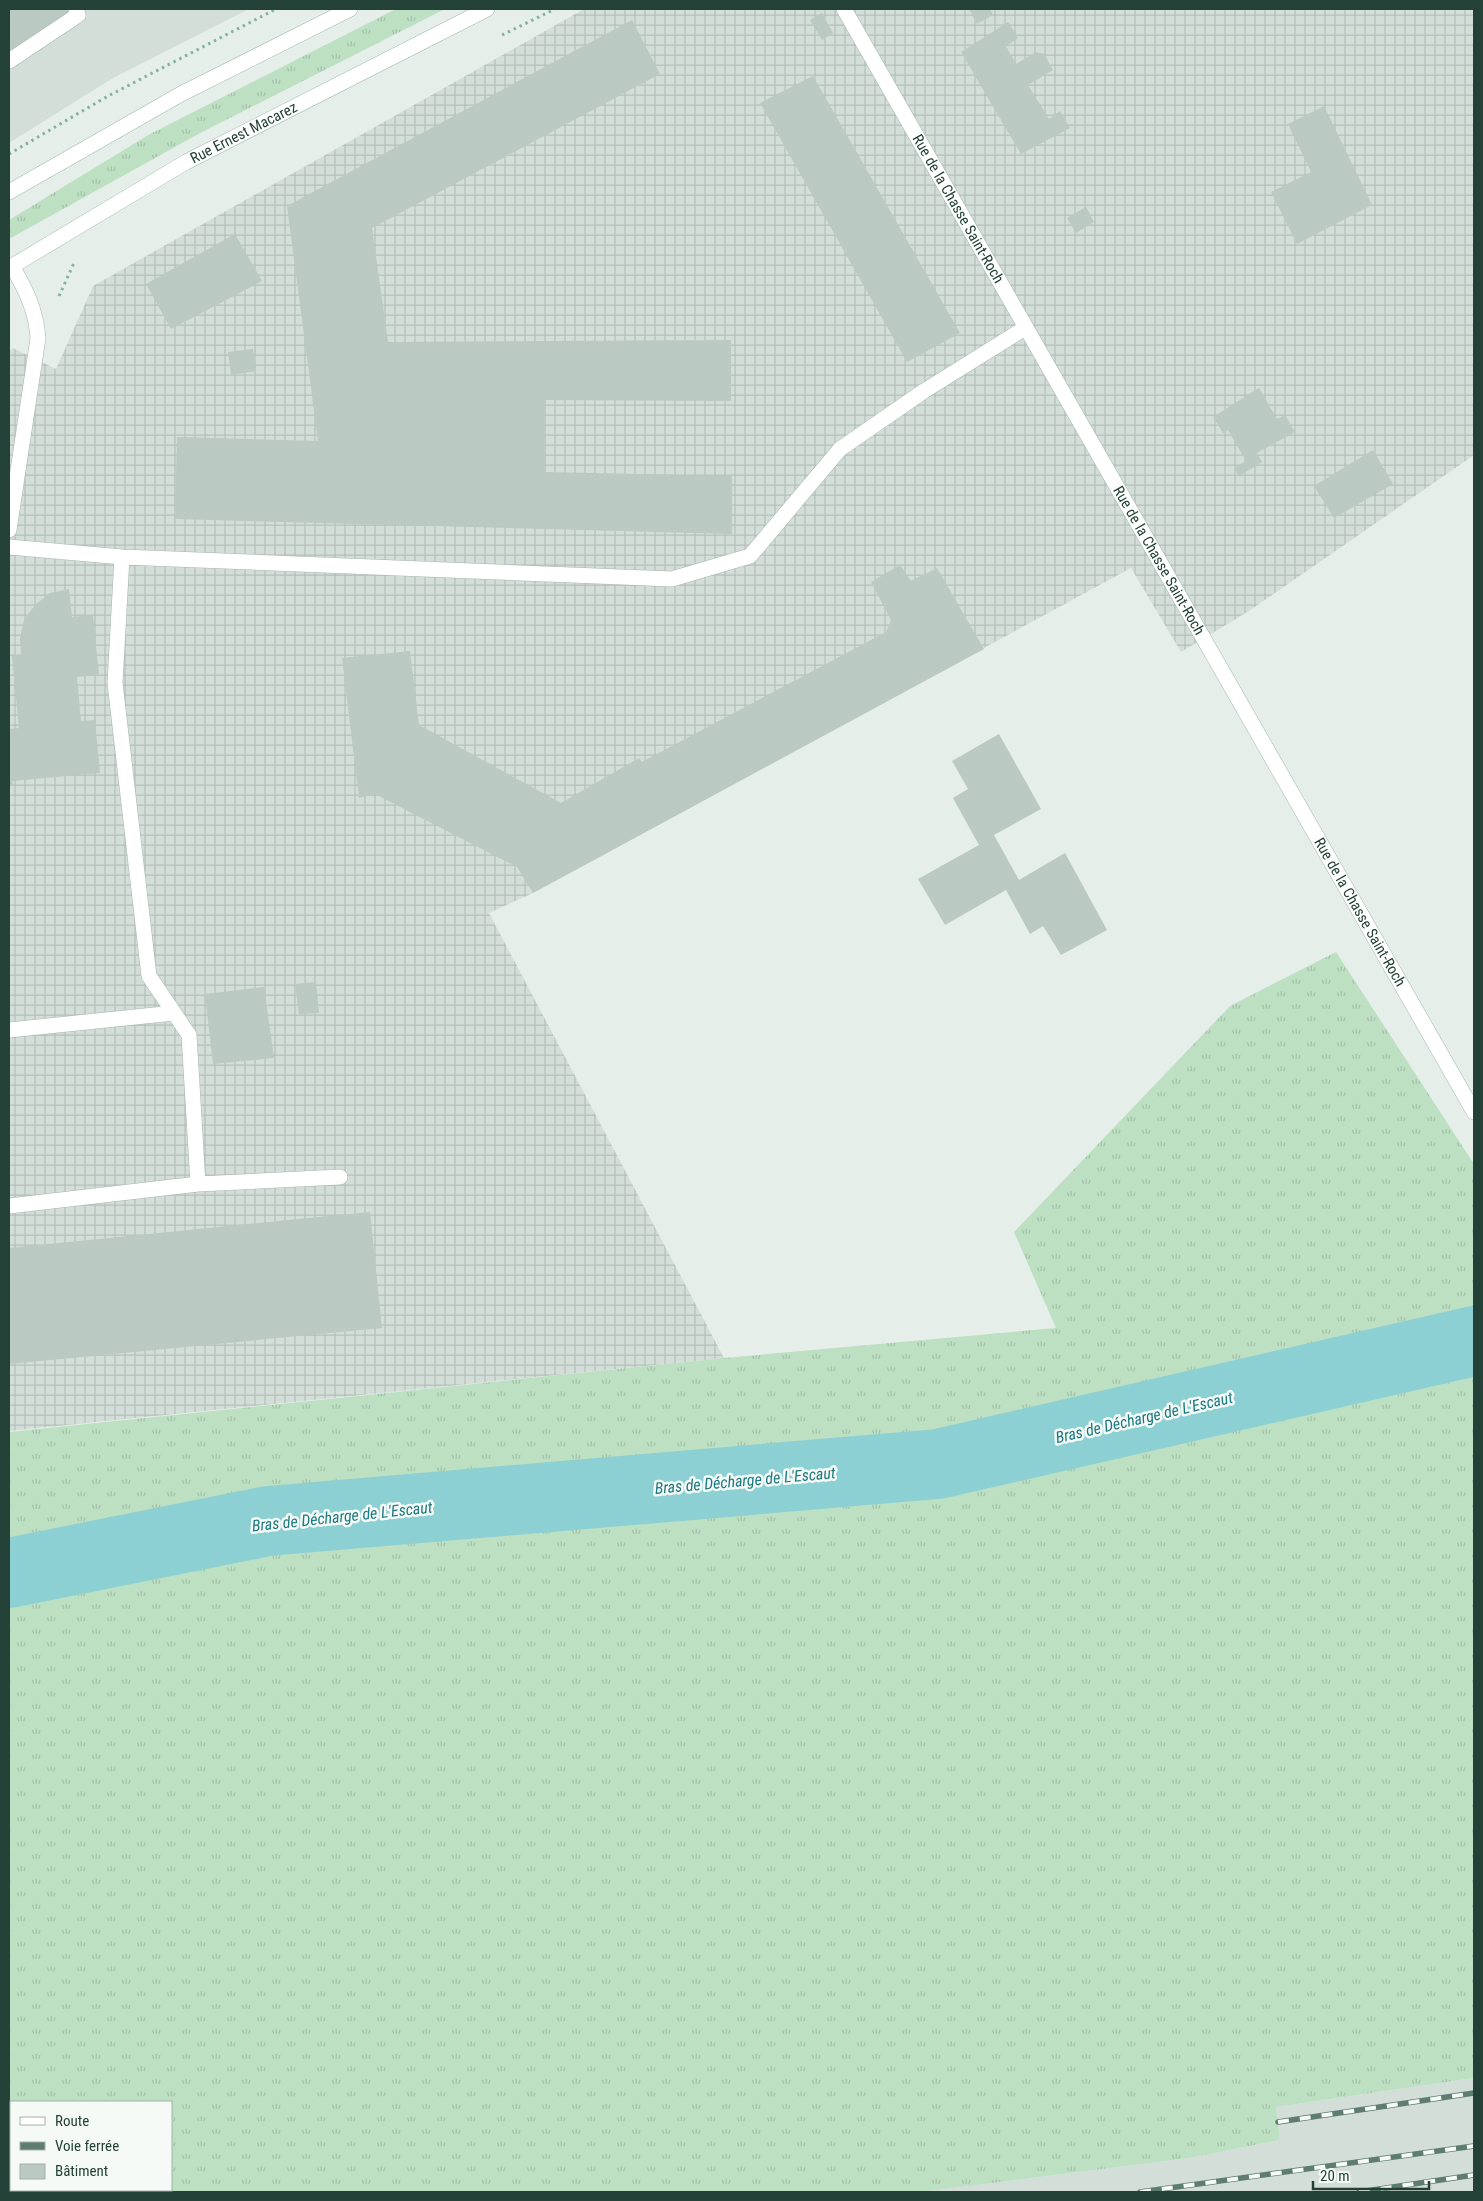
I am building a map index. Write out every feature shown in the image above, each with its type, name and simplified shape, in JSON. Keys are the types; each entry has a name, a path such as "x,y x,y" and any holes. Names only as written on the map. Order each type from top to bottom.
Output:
{"street":[{"path":"9,61 78,15 76,9"},
{"path":"9,192 181,94 350,9"},
{"name":"Rue Ernest Macarez","path":"10,267 186,162 487,9"},
{"name":"Rue de la Chasse Saint-Roch","path":"844,9 1474,1112"},
{"path":"9,530 38,338 33,305 10,267"},
{"path":"9,547 122,557 672,579 750,556 840,449 924,392 1025,328"},
{"path":"122,557 115,683 149,976 189,1035 198,1184"},
{"path":"9,1030 174,1013"},
{"path":"9,1206 198,1184 340,1177"}],"path":[{"path":"9,154 115,92 276,9"}],"shaded area":[{"path":"9,9 249,9 113,78 9,143"},
{"path":"584,9 1474,9 1474,455 1249,611 1181,652 1131,568 533,893 489,913 724,1358 9,1431 9,352 13,348 56,369 93,286"},
{"path":"1474,2078 1474,2192 921,2192 1189,2158 1280,2140 1276,2107"}],"green space":[{"path":"396,9 445,9 202,132 9,239 9,220 150,134"},
{"path":"1336,952 1474,1164 1474,2078 1276,2107 1280,2140 1189,2158 921,2192 9,2192 9,1432 724,1358 1056,1328 1014,1232 1230,1006"}],"building":[{"path":"9,9 75,9 9,52"},
{"path":"969,9 990,9 993,15 977,24"},
{"path":"822,13 833,33 822,40 810,20"},
{"path":"632,20 660,74 372,228 388,342 731,340 731,401 544,400 545,472 732,476 732,534 175,519 177,437 318,441 287,206"},
{"path":"1008,22 1018,38 1006,46 1016,64 1036,52 1044,54 1053,70 1028,85 1049,119 1060,111 1070,128 1021,154 961,52"},
{"path":"813,76 960,333 907,362 760,103"},
{"path":"1324,106 1372,205 1297,244 1271,192 1311,172 1288,124"},
{"path":"1086,207 1094,222 1076,233 1067,218"},
{"path":"235,234 262,281 171,329 146,284"},
{"path":"253,349 256,371 231,375 228,352"},
{"path":"1259,388 1277,419 1285,415 1295,432 1257,453 1262,462 1239,476 1234,468 1246,461 1228,430 1223,433 1213,417"},
{"path":"1373,450 1393,484 1334,518 1314,486"},
{"path":"900,565 911,581 937,568 984,649 533,893 517,867 375,794 359,798 342,658 410,651 419,725 561,803 639,758 642,762 886,632 891,620 871,582"},
{"path":"69,589 72,617 93,615 99,675 77,677 81,721 95,720 100,773 12,781 13,785 9,785 9,729 19,728 12,656 21,655 20,638 24,620 35,605 50,593"},
{"path":"999,734 1041,809 994,835 1019,880 1065,853 1107,930 1061,955 1043,926 1030,934 1006,890 945,925 918,879 979,845 953,798 968,789 952,761"},
{"path":"316,982 319,1013 299,1014 295,984"},
{"path":"264,987 274,1058 213,1064 205,994"},
{"path":"370,1212 382,1328 9,1364 9,1248"}],"waterway":[{"name":"Bras de Décharge de L'Escaut","path":"9,1573 268,1521 938,1464 1474,1341"}],"railway":[{"path":"1278,2122 1474,2093"},
{"path":"1140,2192 1474,2146"},
{"path":"1359,2192 1474,2175"}]}
